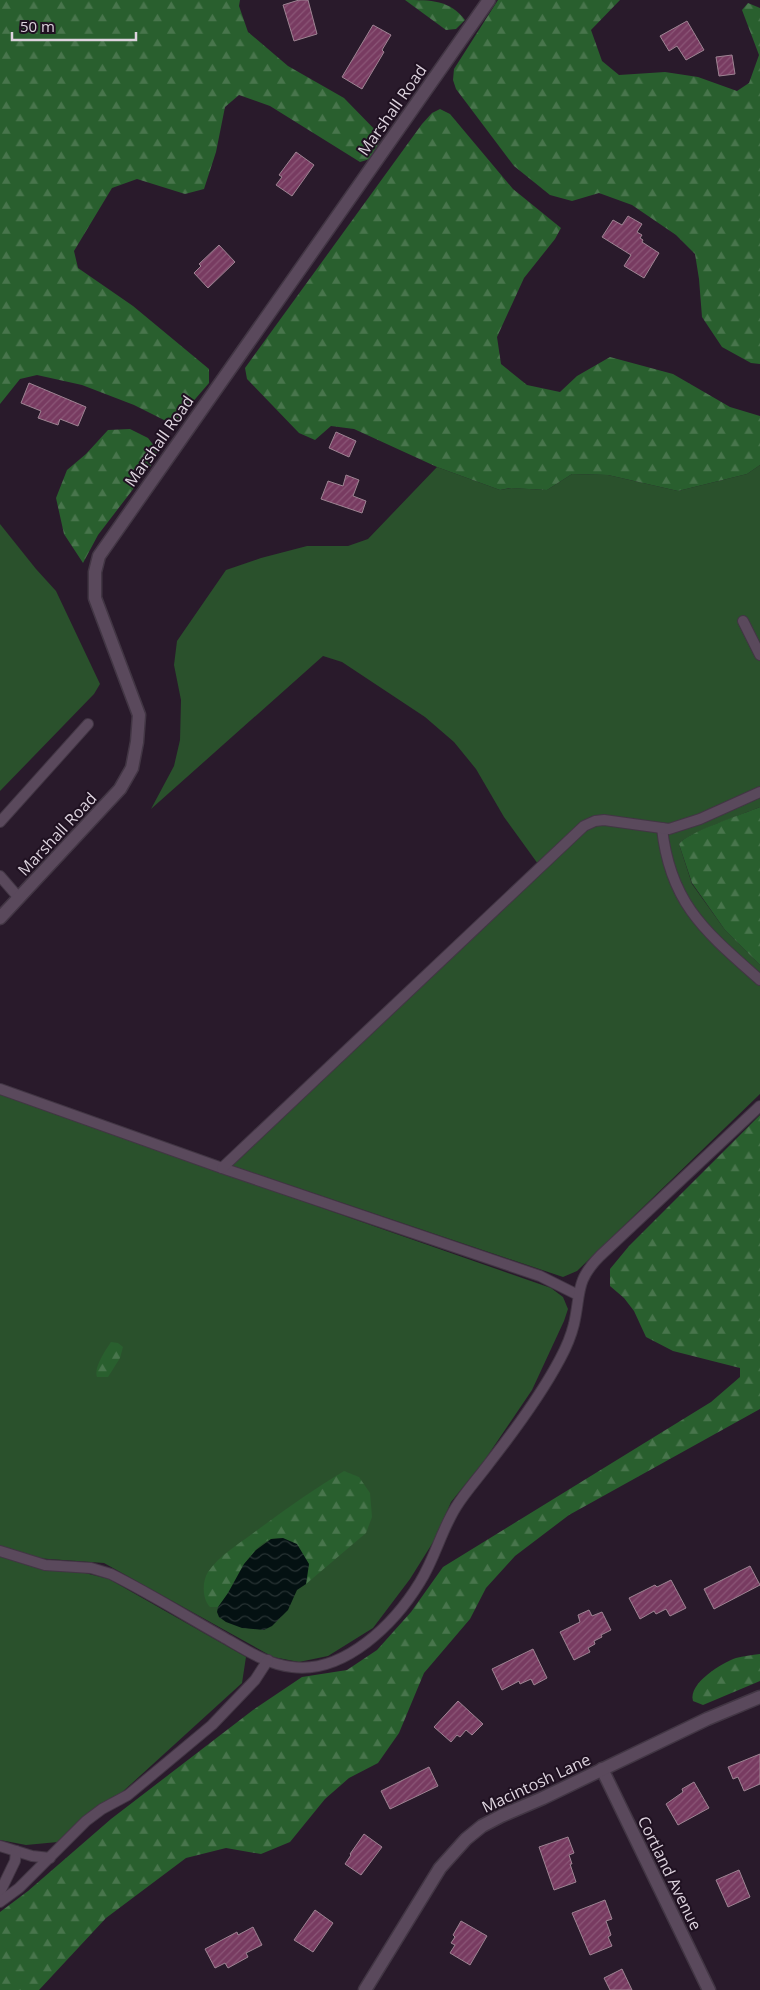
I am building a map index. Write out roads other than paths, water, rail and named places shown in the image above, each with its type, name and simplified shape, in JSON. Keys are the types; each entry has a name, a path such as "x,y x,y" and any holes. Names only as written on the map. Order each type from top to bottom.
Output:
{"street":[{"name":"Marshall Road","path":"0,918 120,789 132,768 138,742 139,714 95,598 95,572 99,556 489,0"},
{"name":"Macintosh Lane","path":"365,1990 440,1868 466,1839 482,1826 708,1719 760,1697"},
{"name":"Cortland Avenue","path":"602,1769 709,1990"}],"lane":[{"path":"744,621 760,655"},
{"path":"0,822 88,724"},
{"path":"222,1168 584,826 595,821 604,820 662,828 675,827 700,819 760,792"},
{"path":"662,828 663,843 674,882 683,900 709,934 760,980"},
{"path":"0,876 19,898"},
{"path":"0,1089 222,1168 540,1276 578,1295"},
{"path":"0,1551 45,1564 91,1568 111,1574 241,1647 268,1660 293,1668 328,1664 351,1654 373,1638 394,1616 420,1582 456,1508 510,1436 560,1360 574,1323 582,1280 593,1264 760,1106"},
{"path":"0,1902 19,1888 86,1821 128,1794 212,1725 255,1680 268,1660"},
{"path":"0,1846 32,1856 50,1858"},
{"path":"0,1892 15,1861 16,1851"}],"water":[{"path":"283,1538 297,1544 309,1564 306,1584 297,1590 288,1610 272,1626 264,1630 242,1628 219,1617 218,1607 244,1564 256,1550 271,1539"}]}
